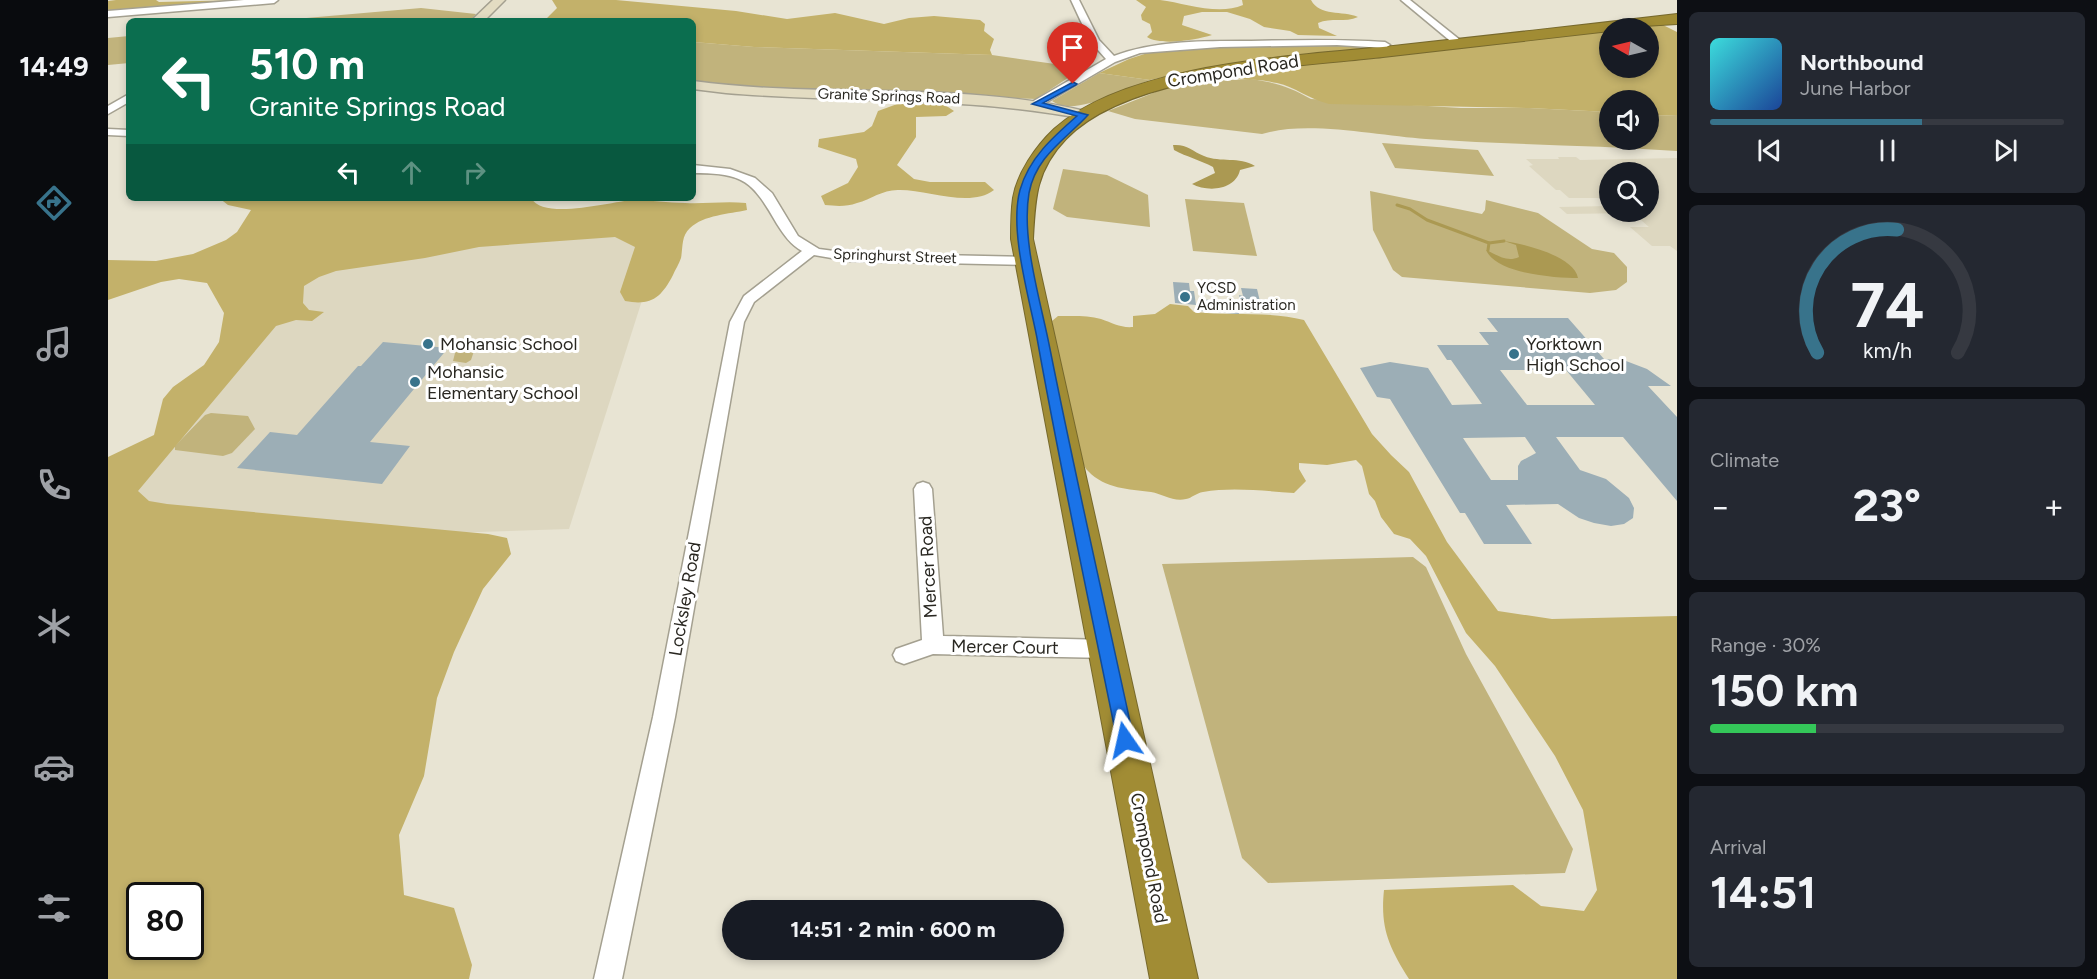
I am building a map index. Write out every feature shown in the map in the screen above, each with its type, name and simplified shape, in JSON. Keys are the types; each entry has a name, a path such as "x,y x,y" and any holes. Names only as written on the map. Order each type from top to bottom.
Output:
{"highway":[{"name":"Crompond Road","path":"1174,979 1026,261 1021,213 1029,178 1044,152 1084,115 1130,92 1189,75 1457,42 1677,19"}],"street":[{"path":"108,14 274,0"},
{"path":"480,18 499,0"},
{"path":"1075,0 1095,41 1112,60"},
{"path":"1404,0 1457,42"},
{"path":"1036,104 1112,60 1139,50 1187,45 1337,42 1385,45"},
{"name":"Granite Springs Road","path":"696,85 729,90 982,99 1036,104 1084,115"},
{"path":"108,111 126,99"},
{"path":"108,132 126,133"},
{"name":"Springhurst Street","path":"696,169 735,172 750,177 770,198 795,241 813,250 849,257 1026,261"},
{"name":"Locksley Road","path":"608,979 664,717 737,322 749,299 813,250"},
{"name":"Mercer Road","path":"923,489 933,645"},
{"name":"Mercer Court","path":"904,655 933,645 1107,649"}],"shaded area":[{"path":"156,0 159,2 241,0 108,12 108,1"},
{"path":"552,0 616,0 736,11 787,19 835,13 884,24 909,18 934,16 980,20 985,24 984,31 994,39 990,50 992,55 754,47 696,42 696,18 547,18 557,8"},
{"path":"1136,0 1160,0 1202,8 1223,9 1243,5 1242,0 1311,0 1320,9 1358,17 1318,23 1319,28 1337,36 1298,35 1290,31 1264,27 1250,19 1227,12 1202,12 1184,16 1182,25 1212,35 1170,42 1147,37 1152,32 1150,24 1142,20 1141,15 1146,7"},
{"path":"421,8 476,14 473,18 306,18"},
{"path":"1659,24 1677,32 1677,115 1659,116 1659,90 1599,90 1599,112 1329,104 1284,85 1265,81 1228,79 1178,83 1244,72 1599,31 1599,78 1659,78"},
{"path":"126,36 126,63 108,65 108,38"},
{"path":"696,42 754,47 992,55 1083,68 1036,99 722,86 696,82"},
{"path":"1356,45 1384,48 1196,70 1150,80 1099,73 1129,59 1160,49"},
{"path":"1099,73 1150,80 1086,104 1073,106 1052,101"},
{"path":"1250,79 1282,86 1311,99 1461,108 1599,112 1599,146 1457,141 1300,128 1262,134 1135,119 1108,111 1178,83"},
{"path":"900,103 945,105 954,111 946,116 916,117 916,137 897,165 914,179 930,182 985,182 994,190 974,198 962,198 894,190 853,204 825,205 821,196 848,183 858,167 856,159 818,147 819,139 864,132 872,126 878,111"},
{"path":"1677,115 1677,151 1659,150 1659,116"},
{"path":"1382,143 1478,150 1494,176 1395,168"},
{"path":"1173,145 1186,147 1210,158 1243,161 1255,166 1240,170 1237,177 1227,186 1212,189 1198,187 1192,184 1215,173 1213,167 1174,150"},
{"path":"1558,157 1576,157 1580,160 1677,158 1677,251 1670,246 1652,246 1630,227 1649,227 1643,222 1659,222 1659,162 1599,162 1599,198 1569,198 1560,190 1556,190 1529,166 1533,165 1526,159 1559,159"},
{"path":"1063,169 1107,175 1148,195 1150,227 1067,217 1053,209"},
{"path":"1370,191 1482,214 1486,200 1538,213 1592,249 1614,253 1627,267 1627,282 1616,290 1590,293 1402,277 1393,270 1373,230"},
{"path":"1185,199 1244,203 1257,256 1193,251"},
{"path":"223,201 534,201 538,205 549,208 564,209 627,201 746,203 747,210 702,220 687,231 681,258 669,283 659,295 648,301 625,301 620,292 635,247 615,237 479,247 425,258 336,271 319,277 304,286 303,303 309,310 324,312 312,321 296,320 276,326 138,491 149,501 167,504 488,534 507,538 511,554 483,589 454,652 437,698 424,776 399,835 404,895 454,908 472,965 469,979 108,979 108,457 154,435 163,399 173,387 204,365 219,342 224,313 207,283 179,279 161,282 108,300 108,260 156,261 193,254 226,240 237,232 251,210 228,205"},
{"path":"1599,206 1599,214 1567,214 1559,207"},
{"name":"Mohansic Elementary School","path":"668,219 569,529 416,534 114,502 314,263"},
{"path":"1504,241 1535,248 1558,257 1568,263 1578,278 1528,273 1502,264 1492,258 1486,250 1505,258 1519,257 1516,245"},
{"path":"1170,304 1188,306 1194,312 1277,316 1304,320 1372,434 1409,472 1447,542 1498,611 1552,619 1677,616 1677,979 1409,979 1388,937 1383,915 1384,890 1513,885 1541,906 1584,911 1597,890 1583,810 1555,756 1495,666 1466,633 1426,556 1410,539 1394,534 1381,517 1375,501 1369,494 1362,466 1356,460 1327,465 1299,463 1299,469 1306,481 1294,493 1225,490 1201,493 1181,500 1110,485 1088,471 1076,444 1052,321 1058,316 1085,316 1120,326 1133,327 1133,316 1155,314"},
{"path":"463,342 477,342 471,360 466,363 453,361 456,349"},
{"path":"211,413 248,416 255,429 232,453 223,456 175,450 175,446 205,415"},
{"path":"1413,557 1426,567 1466,654 1573,849 1565,873 1268,883 1242,858 1162,564"}],"building":[{"path":"1173,282 1189,283 1190,291 1194,291 1196,305 1175,303"},
{"path":"1241,288 1257,289 1262,310 1242,309 1239,295 1243,296"},
{"path":"1199,299 1236,302 1239,314 1201,311"},
{"name":"Yorktown High School","path":"1487,318 1568,318 1604,359 1626,361 1647,369 1671,386 1648,386 1677,417 1677,501 1623,437 1556,437 1580,470 1606,479 1629,498 1634,508 1633,518 1624,524 1611,526 1579,518 1558,504 1506,505 1532,544 1484,544 1465,513 1460,513 1390,399 1377,397 1360,368 1390,362 1428,368 1452,405 1482,404 1451,360 1447,360 1437,345 1489,345 1479,332 1498,332","holes":["1500,370 1566,370 1595,405 1527,405","1525,437 1536,453 1521,461 1518,466 1518,480 1491,480 1463,438"]},
{"name":"Mohansic Elementary School","path":"383,342 448,348 370,442 410,446 382,484 237,468 270,432 297,435 358,366 361,366"}],"waterway":[{"path":"1397,205 1410,209 1427,220 1489,243"},
{"path":"1489,243 1504,241"},
{"path":"1488,250 1489,243"}],"place":[{"name":"YCSD Administration","path":"1185,297"},
{"name":"Mohansic School","path":"428,344"},
{"name":"Yorktown High School","path":"1514,354"},
{"name":"Mohansic Elementary School","path":"415,382"}],"route":[{"path":"1073,84 1036,104 1084,115 1054,140 1036,164 1029,178 1021,213 1022,239 1125,740"}]}
